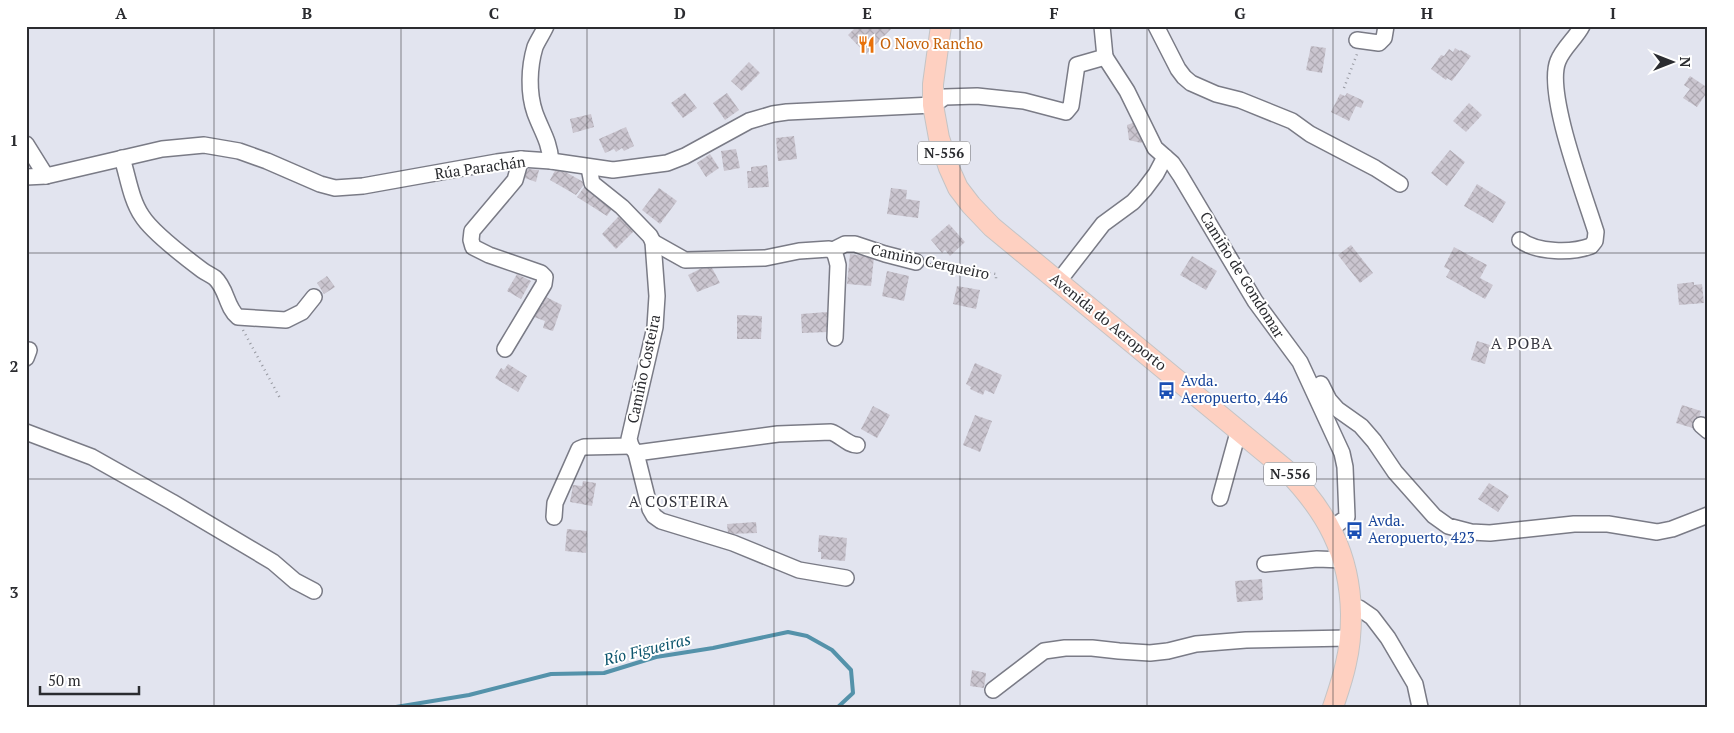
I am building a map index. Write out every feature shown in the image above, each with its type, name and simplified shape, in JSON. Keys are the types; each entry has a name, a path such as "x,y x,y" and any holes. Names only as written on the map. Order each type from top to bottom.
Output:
{"main road":[{"name":"Avenida do Aeroporto","path":"941,26 933,84 933,105 939,138 949,168 964,197 992,226 1058,282 1285,469 1313,500 1331,529 1343,560 1349,588 1350,608 1347,661 1333,707"}],"street":[{"path":"546,26 536,47 530,74 534,112 550,147 550,161"},
{"name":"Camiño de Gondomar","path":"1102,26 1105,57 1127,91 1152,144 1172,163 1255,301 1300,362 1342,453 1345,467 1346,517 1331,529"},
{"path":"1156,26 1178,69 1191,83 1292,121 1310,134 1375,168 1400,184"},
{"path":"1360,41 1379,43 1384,38 1386,26"},
{"path":"1520,240 1538,249 1574,250 1591,246 1595,241 1596,232 1557,102 1555,78 1560,56 1582,26"},
{"path":"933,105 945,97 978,96 1024,101 1066,112 1072,106 1077,65 1105,57"},
{"name":"Rúa Parachán","path":"26,177 46,176 162,149 204,145 239,151 268,161 320,184 336,188 363,186 521,159 613,170 667,163 685,156 749,121 773,114 933,105"},
{"path":"26,144 46,176"},
{"path":"1058,282 1103,224 1133,202 1144,190 1156,174 1165,157"},
{"path":"122,158 142,216 154,230 202,270 216,279 223,289 232,312 238,317 286,320 302,312 314,297"},
{"path":"505,350 544,284 545,277 541,273 489,255 473,246 471,240 472,231 515,180 521,159"},
{"path":"589,168 592,183 622,207 650,236 653,242"},
{"name":"Camiño Cerqueiro","path":"653,242 685,260 764,258 799,251 833,250 845,244 855,244 916,262"},
{"name":"Camiño Costeira","path":"653,242 657,296 655,327 629,439 634,449 650,509 654,516 661,521 733,543 799,570 846,578"},
{"path":"833,250 838,265 835,338"},
{"path":"1285,343 1300,346 1311,361 1329,400 1337,409 1361,426 1374,441 1395,472 1434,516 1448,526 1471,532 1490,533 1574,524 1608,524 1657,532 1672,529 1708,515"},
{"path":"1220,498 1239,430"},
{"path":"26,432 92,457 273,562 295,581 314,592"},
{"path":"554,517 555,503 579,449 584,446 634,449 778,434 831,432 838,434 852,445 856,445"},
{"path":"1265,564 1317,559 1343,560"},
{"path":"1350,608 1359,608 1372,617 1388,638 1415,684 1420,707"},
{"path":"993,690 1044,651 1092,648 1119,652 1150,653 1196,644 1246,640 1349,638"}],"path":[{"path":"1344,88 1360,41"},
{"name":"Camiño Cerqueiro","path":"916,262 981,270 996,274 996,279"},
{"path":"238,317 242,328 281,400"}],"building":[{"name":"O Novo Rancho","path":"857,26 894,26 866,54 848,35"},
{"path":"1311,46 1326,48 1322,73 1306,70"},
{"path":"1455,48 1471,56 1452,81 1447,78 1446,80 1431,69 1441,55 1444,56 1449,49 1453,52"},
{"path":"749,62 760,73 742,91 731,81"},
{"path":"1690,76 1708,88 1708,91 1697,107 1683,98 1690,89 1684,85"},
{"path":"685,93 697,108 683,118 671,103"},
{"path":"727,93 739,110 725,120 713,103"},
{"path":"1347,93 1364,101 1361,108 1356,106 1349,121 1331,112 1340,94 1345,96"},
{"path":"1469,103 1482,115 1466,132 1453,121"},
{"path":"591,114 594,127 573,133 570,119"},
{"path":"1138,121 1147,137 1141,143 1129,140 1127,125"},
{"path":"626,127 634,146 624,151 622,148 616,152 614,149 605,153 599,139"},
{"path":"794,136 797,159 778,161 776,138"},
{"path":"736,149 740,168 724,171 721,151"},
{"path":"1450,150 1465,162 1447,186 1431,173"},
{"path":"710,154 719,168 706,177 697,163"},
{"path":"767,165 769,187 748,188 747,171 751,171 751,167"},
{"path":"557,167 585,183 576,195 550,180"},
{"path":"528,169 539,170 536,182 522,177"},
{"path":"1477,184 1506,202 1493,223 1464,206"},
{"path":"585,186 615,204 607,216 577,197"},
{"path":"659,188 677,201 660,224 642,210"},
{"path":"891,188 907,190 906,199 920,201 918,218 887,214"},
{"path":"619,216 634,231 616,249 602,234"},
{"path":"949,224 965,242 950,256 945,250 942,253 931,240"},
{"path":"1351,245 1373,273 1360,283 1338,255"},
{"path":"1454,247 1487,265 1480,278 1493,285 1485,299 1446,277 1450,270 1444,267"},
{"path":"850,254 874,257 871,286 847,284"},
{"path":"1192,256 1217,271 1206,290 1180,275"},
{"path":"710,264 720,283 697,292 688,275"},
{"path":"887,271 909,276 904,301 882,296"},
{"path":"517,274 531,281 521,299 507,291"},
{"path":"327,276 335,287 324,294 317,283"},
{"path":"1694,282 1694,285 1702,284 1704,303 1679,305 1677,284"},
{"path":"957,286 980,290 976,309 953,304"},
{"path":"542,295 562,305 553,331 543,328 545,321 534,317"},
{"path":"827,312 828,332 802,333 801,314"},
{"path":"737,315 762,316 761,339 737,339"},
{"path":"1477,341 1490,345 1485,364 1471,360"},
{"path":"975,363 1002,375 994,394 985,390 983,395 970,389 971,387 966,384"},
{"path":"508,364 527,376 518,392 495,378 501,368 504,370"},
{"path":"1682,405 1701,411 1696,429 1676,423"},
{"path":"873,406 890,415 877,438 861,429"},
{"path":"975,415 992,421 980,452 963,445"},
{"path":"583,481 596,483 592,506 570,502 573,485 582,486"},
{"path":"1489,483 1509,496 1498,512 1478,499"},
{"path":"756,522 757,533 728,534 727,524"},
{"path":"567,529 587,531 586,553 565,551"},
{"path":"819,535 847,538 845,561 821,559 821,552 818,552"},
{"path":"1262,579 1263,600 1237,602 1235,581"},
{"path":"972,670 986,673 984,688 970,686"}],"waterway":[{"name":"Río Figueiras","path":"396,707 469,695 551,674 604,673 656,657 713,648 788,632 807,636 832,650 851,670 853,693 838,707"}],"place":[{"name":"O Novo Rancho","path":"866,44"},
{"name":"Avda. Aeropuerto, 446","path":"1167,390"},
{"name":"Avda. Aeropuerto, 423","path":"1354,530"}],"district":[{"name":"A POBA","path":"1522,343"},
{"name":"A COSTEIRA","path":"679,501"}]}
